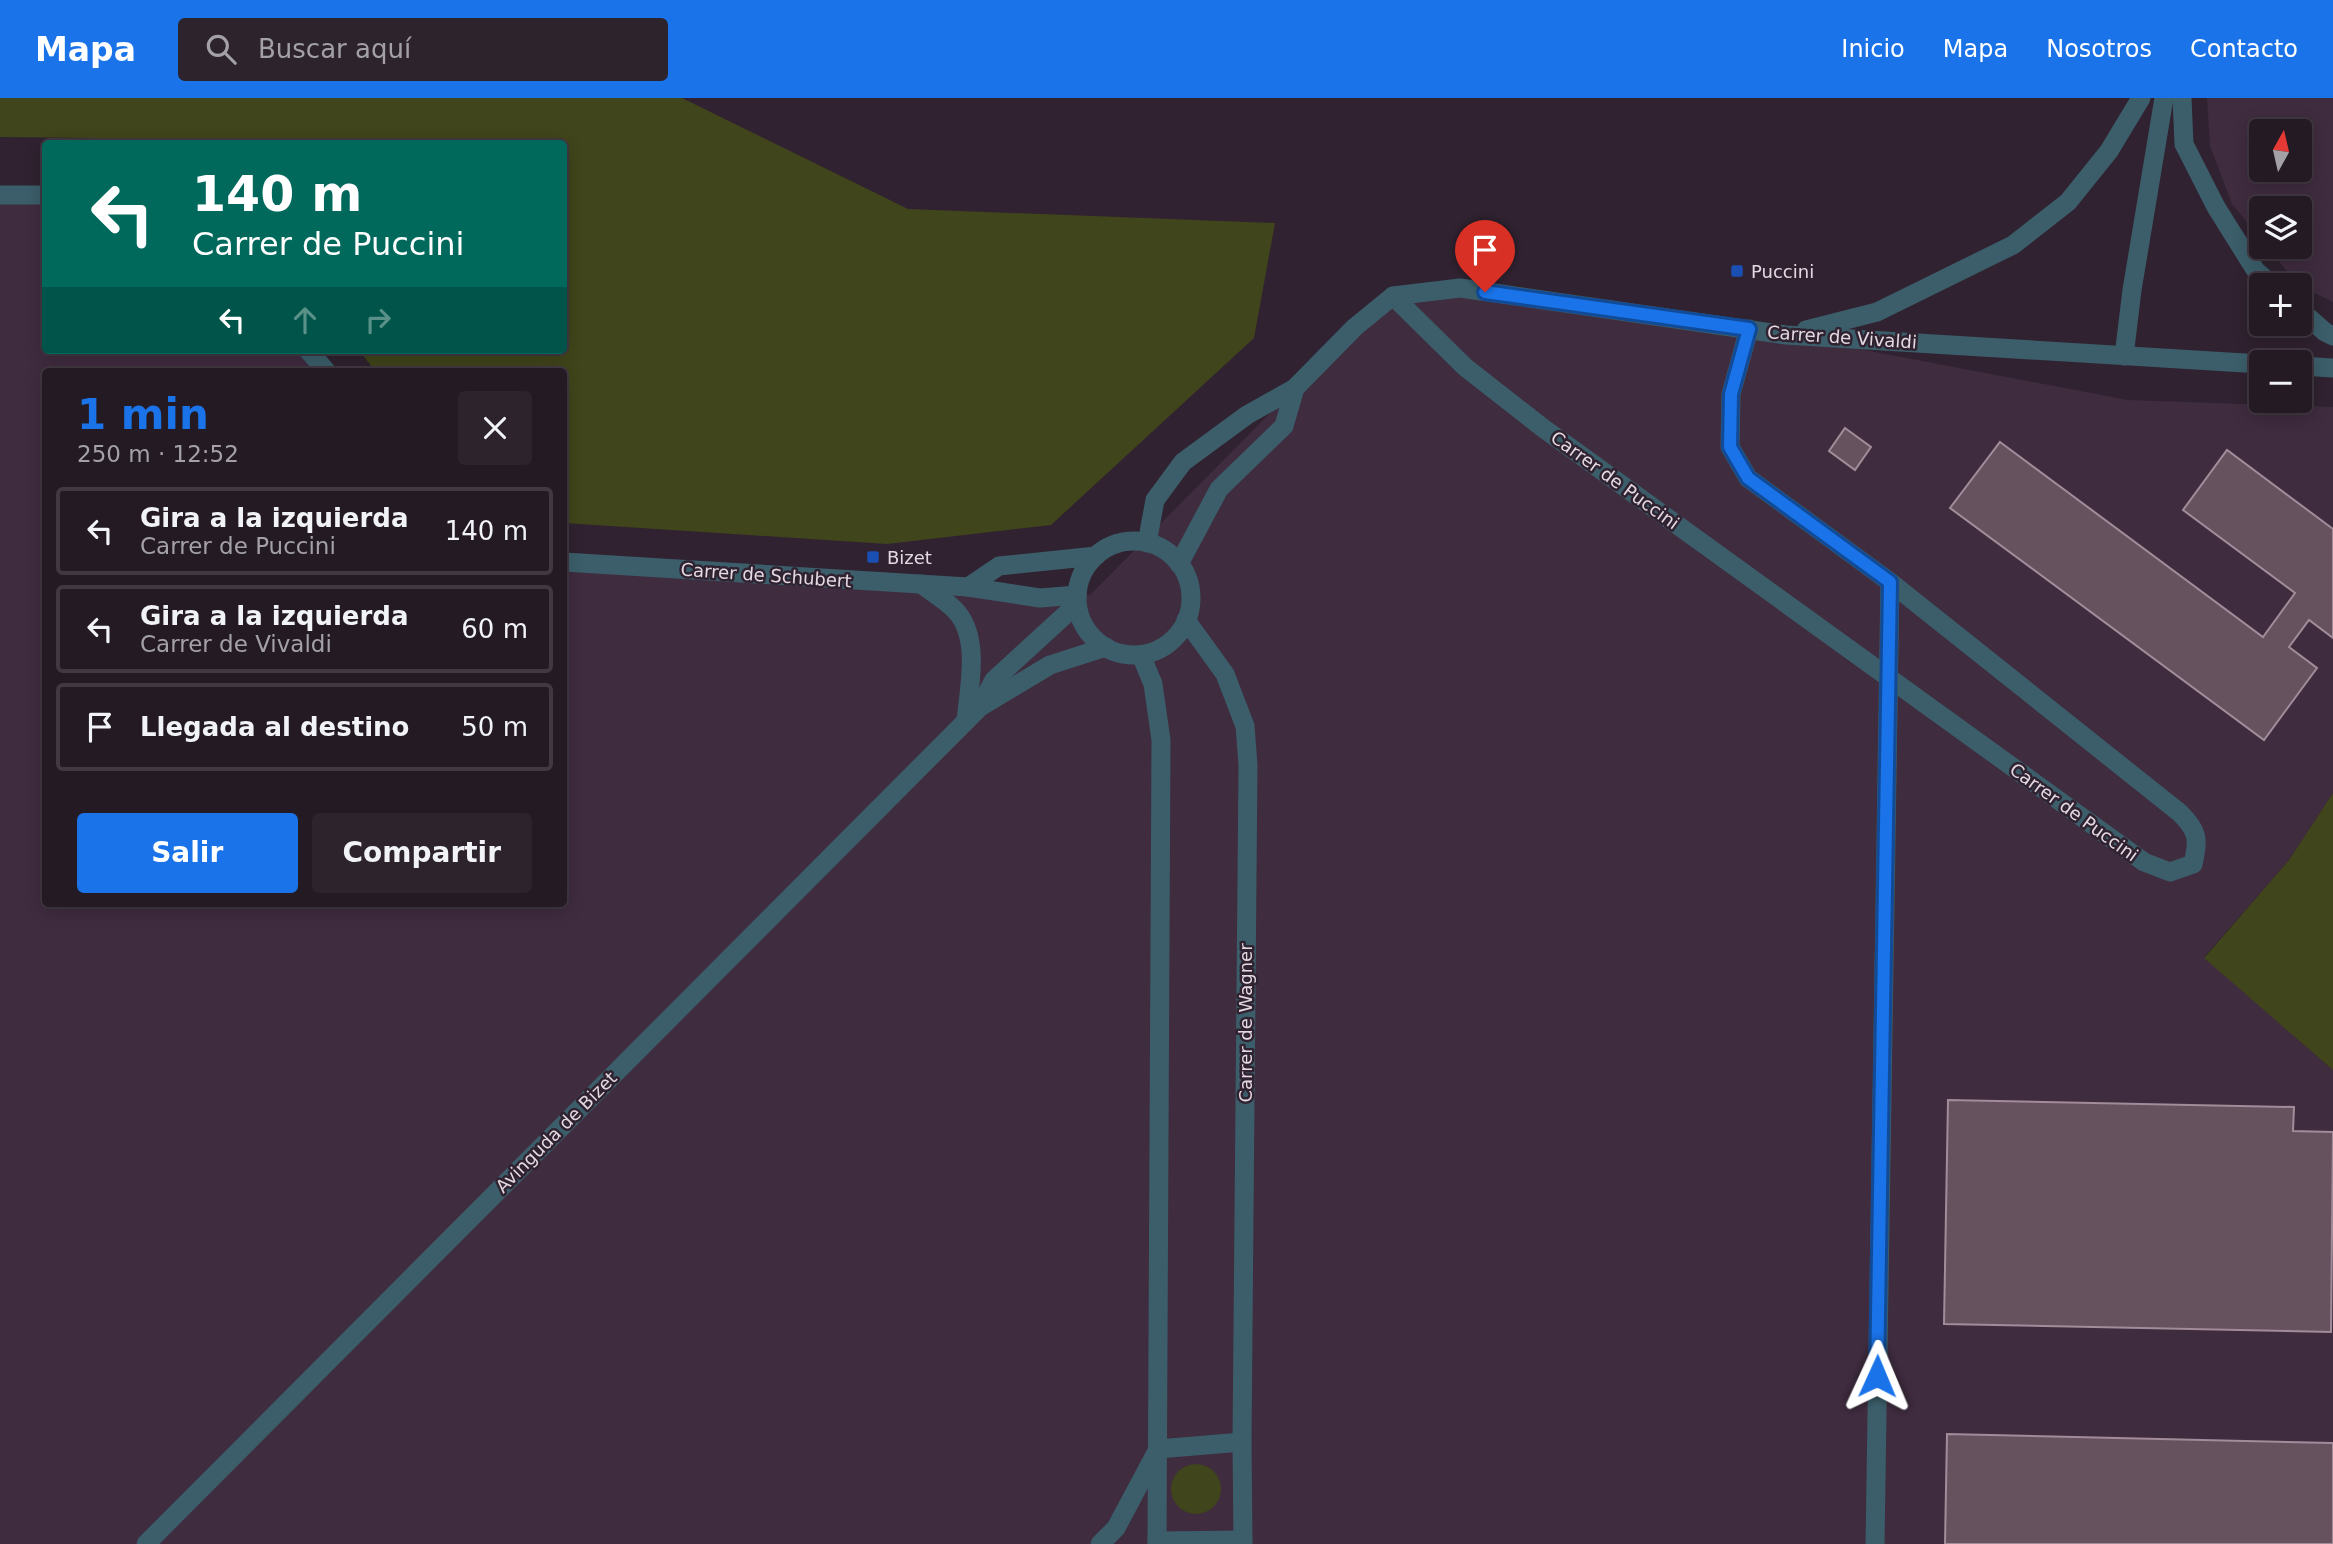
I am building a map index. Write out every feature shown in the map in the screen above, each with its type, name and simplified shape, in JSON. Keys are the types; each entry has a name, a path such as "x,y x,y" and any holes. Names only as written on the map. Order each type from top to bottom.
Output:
{"street":[{"path":"1786,335 1877,312 2013,245 2068,202 2109,151 2141,98"},
{"path":"2124,356 2132,290 2164,98"},
{"path":"2182,98 2184,144 2216,207 2258,273"},
{"path":"0,195 42,195"},
{"name":"Carrer de Vivaldi","path":"1393,296 1460,288 1786,335 2249,363"},
{"path":"1147,542 1155,500 1183,462 1247,415 1295,387 1355,327 1393,296"},
{"name":"Carrer de Puccini","path":"1393,296 1465,367 1543,428 2144,862 2169,872 2193,864 2198,842 2193,826 2180,813 1890,582 1748,478 1730,447 1731,394 1749,329"},
{"path":"2312,321 2333,336"},
{"path":"311,354 323,368"},
{"path":"2312,367 2333,368"},
{"path":"1179,564 1219,489 1284,426 1295,387"},
{"path":"1129,541 1147,542 1165,550 1179,564 1189,582 1191,601 1186,620 1175,637 1160,649 1141,655 1123,654 1106,647 1091,636 1082,621 1077,599 1085,569 1096,555 1111,546 1129,541"},
{"path":"968,587 999,566 1096,555"},
{"name":"Carrer de Schubert","path":"567,562 968,587 1040,598 1077,599"},
{"path":"1875,1544 1890,582"},
{"path":"920,584 956,611 969,636 973,714"},
{"name":"Avinguda de Bizet","path":"973,714 994,680 1077,599"},
{"name":"Carrer de Wagner","path":"1141,655 1153,684 1161,740 1157,1543 1243,1542 1248,765 1245,726 1226,674 1186,620"},
{"name":"Avinguda de Bizet","path":"146,1544 973,714 1050,665 1106,647"},
{"path":"1100,1544 1116,1528 1158,1449 1242,1442"}],"shaded area":[{"path":"2207,98 2333,98 2333,302 2312,292 2312,273 2288,273 2277,259 2312,259 2312,196 2249,196 2249,225 2232,204 2210,146"},
{"path":"0,194 42,195 42,354 311,354 323,368 42,368 42,907 567,907 567,562 1090,595 1355,327 1393,296 1460,288 1786,335 2128,400 2249,404 2249,413 2312,413 2312,406 2333,407 2333,793 2289,860 2204,957 2333,1070 2333,1544 0,1544"}],"green space":[{"path":"0,98 682,98 908,209 1275,223 1254,338 1051,525 887,544 567,523 567,368 373,368 362,354 567,354 567,140 0,137"},
{"path":"2333,793 2333,1070 2204,958 2289,860"},
{"path":"1196,1464 1214,1471 1221,1489 1214,1507 1196,1514 1178,1507 1171,1489 1178,1471"}],"building":[{"path":"1845,428 1871,447 1855,470 1829,451"},
{"path":"2000,442 2263,637 2295,593 2183,510 2227,450 2333,529 2333,638 2309,620 2289,647 2317,668 2264,740 1950,508"},
{"path":"1948,1100 2294,1107 2293,1131 2333,1132 2331,1332 1944,1324"},
{"path":"1947,1434 2333,1443 2333,1544 1945,1544"}],"place":[{"name":"Puccini","path":"1737,271"},
{"name":"Bizet","path":"873,557"}],"route":[{"path":"1485,292 1749,329 1731,394 1730,447 1748,478 1890,582 1877,1376"}]}
